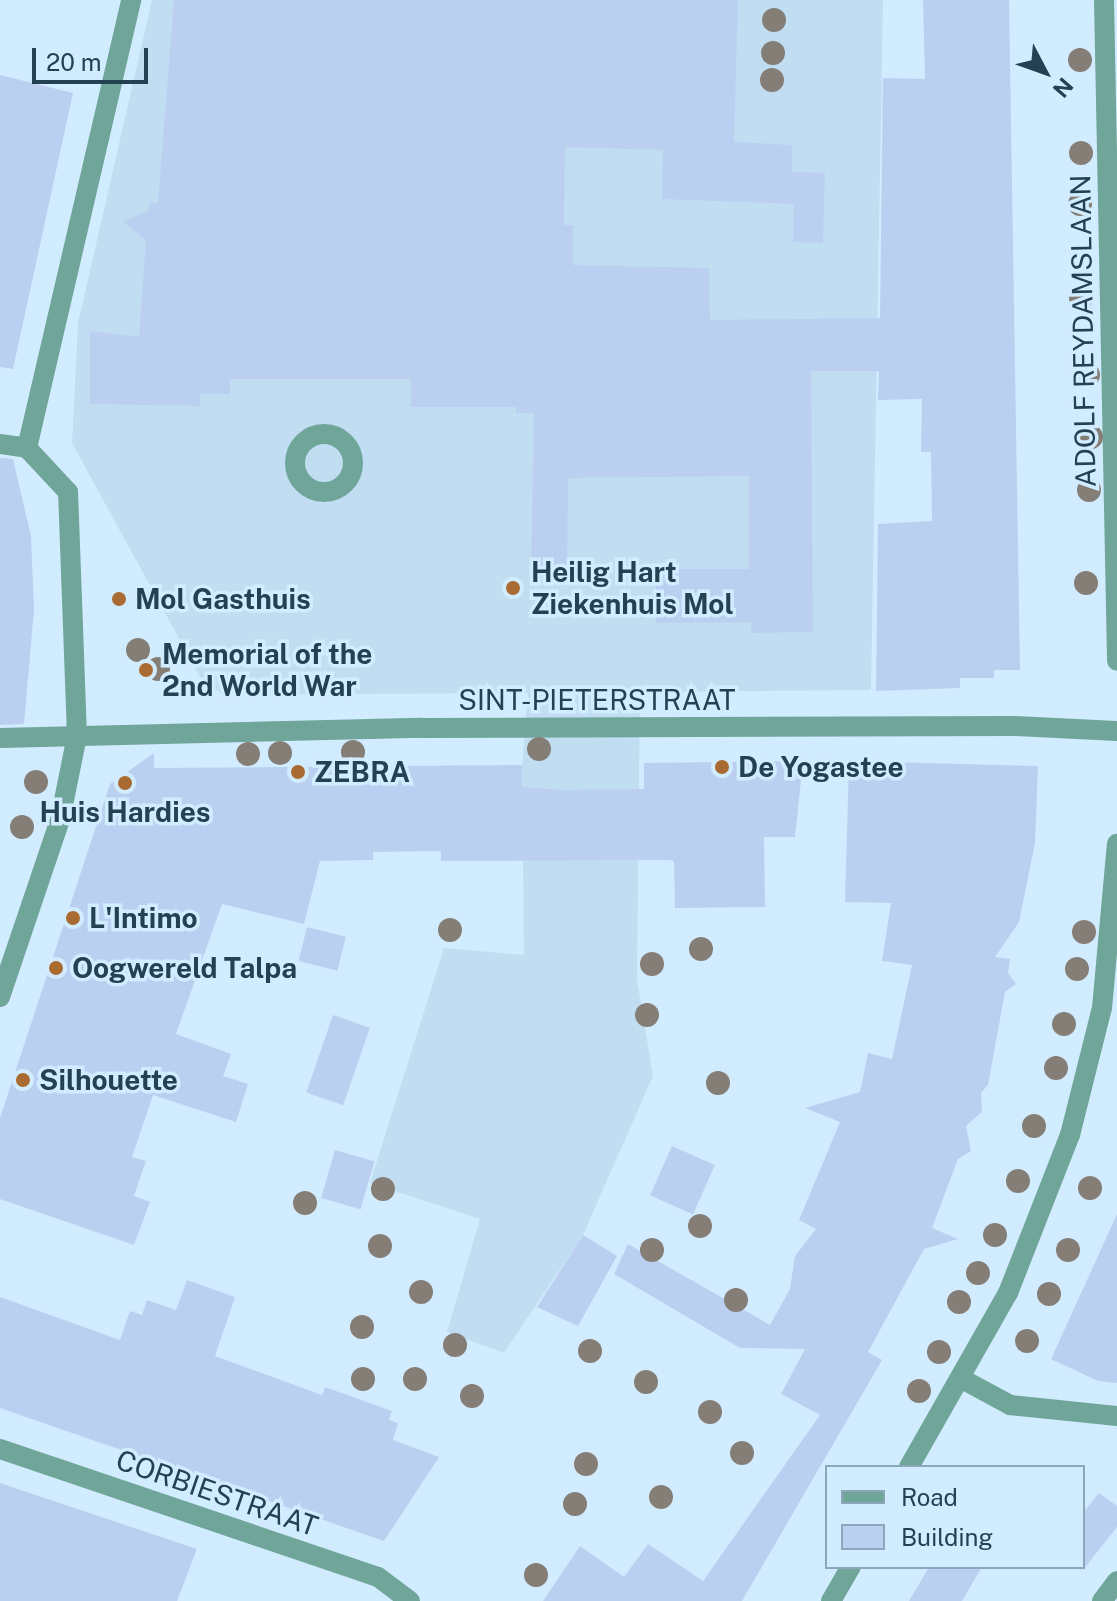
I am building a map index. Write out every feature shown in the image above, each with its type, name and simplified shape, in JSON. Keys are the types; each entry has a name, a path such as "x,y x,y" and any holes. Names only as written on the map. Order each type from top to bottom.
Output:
{"street":[{"path":"27,448 131,0"},
{"name":"ADOLF REYDAMSLAAN","path":"1104,0 1117,661"},
{"path":"0,444 27,448 68,492 77,736 60,820 0,997"},
{"name":"SINT-PIETERSTRAAT","path":"0,738 591,727 1014,726 1117,731"},
{"path":"910,1465 962,1379 1034,1236 1070,1135 1102,1008 1117,844"},
{"path":"962,1379 1010,1405 1117,1416"},
{"name":"CORBIESTRAAT","path":"0,1449 378,1577 410,1601"},
{"path":"831,1601 850,1569"},
{"path":"1102,1601 1117,1581"}],"shaded area":[{"name":"Heilig Hart Ziekenhuis Mol","path":"152,0 883,0 871,690 640,692 637,979 653,1076 583,1235 504,1353 447,1332 480,1219 370,1183 444,948 524,955 522,765 528,693 223,695 200,677 72,443 78,323"}],"building":[{"path":"174,0 738,0 734,142 792,145 792,172 825,173 823,243 793,242 794,204 662,199 663,150 565,147 564,225 573,225 573,265 709,268 710,320 880,318 883,78 925,79 923,0 1009,0 1020,670 994,670 994,678 960,678 960,688 876,691 878,524 932,521 931,452 921,452 922,399 878,400 879,371 811,371 813,632 751,633 751,622 656,623 656,569 749,569 749,476 568,478 567,576 531,575 534,413 516,413 516,407 411,407 411,379 230,379 230,394 200,394 200,406 90,404 90,331 139,337 146,240 123,222 148,211 149,203 158,203"},
{"path":"0,75 73,93 13,369 0,367"},
{"path":"0,458 13,459 31,536 34,610 24,724 0,725"},
{"path":"154,753 154,768 522,765 522,787 561,790 644,789 644,763 803,761 795,837 764,837 765,907 675,908 674,861 441,861 441,851 373,852 373,860 320,861 304,924 222,904 176,1034 231,1054 223,1076 248,1084 236,1122 153,1095 132,1157 146,1161 134,1196 150,1202 134,1245 0,1199 0,1118 110,784"},
{"path":"849,761 1038,766 1035,843 1019,922 995,957 1010,959 1008,973 1016,984 1005,992 988,1085 981,1093 982,1112 966,1126 971,1151 958,1159 932,1228 958,1239 924,1249 868,1352 882,1360 742,1601 543,1601 580,1546 624,1577 648,1544 703,1581 820,1415 781,1394 805,1349 740,1348 614,1274 628,1244 770,1325 790,1289 795,1256 816,1229 799,1220 840,1122 805,1108 860,1092 868,1053 892,1059 912,965 882,961 891,903 845,902"},
{"path":"307,927 346,937 337,971 299,961"},
{"path":"333,1015 370,1028 343,1105 306,1093"},
{"path":"672,1146 715,1165 693,1214 650,1195"},
{"path":"335,1150 374,1161 361,1209 321,1198"},
{"path":"1117,1214 1117,1383 1098,1381 1051,1359"},
{"path":"583,1235 617,1256 578,1326 537,1307"},
{"path":"187,1280 235,1297 215,1356 322,1395 325,1387 392,1411 389,1420 398,1423 393,1440 439,1457 384,1541 0,1408 0,1297 120,1340 130,1311 142,1315 147,1300 176,1310"},
{"path":"0,1483 197,1549 177,1601 0,1601"},
{"path":"1099,1493 1117,1506 1117,1527 1085,1567 1085,1510"},
{"path":"928,1569 981,1569 962,1601 909,1601"}],"place":[{"name":"Heilig Hart Ziekenhuis Mol","path":"513,588"},
{"name":"Mol Gasthuis","path":"119,599"},
{"name":"Memorial of the 2nd World War","path":"146,670"},
{"name":"De Yogastee","path":"722,767"},
{"name":"ZEBRA","path":"298,772"},
{"name":"Huis Hardies","path":"125,783"},
{"name":"L'Intimo","path":"73,918"},
{"name":"Oogwereld Talpa","path":"56,968"},
{"name":"Silhouette","path":"23,1080"}]}
